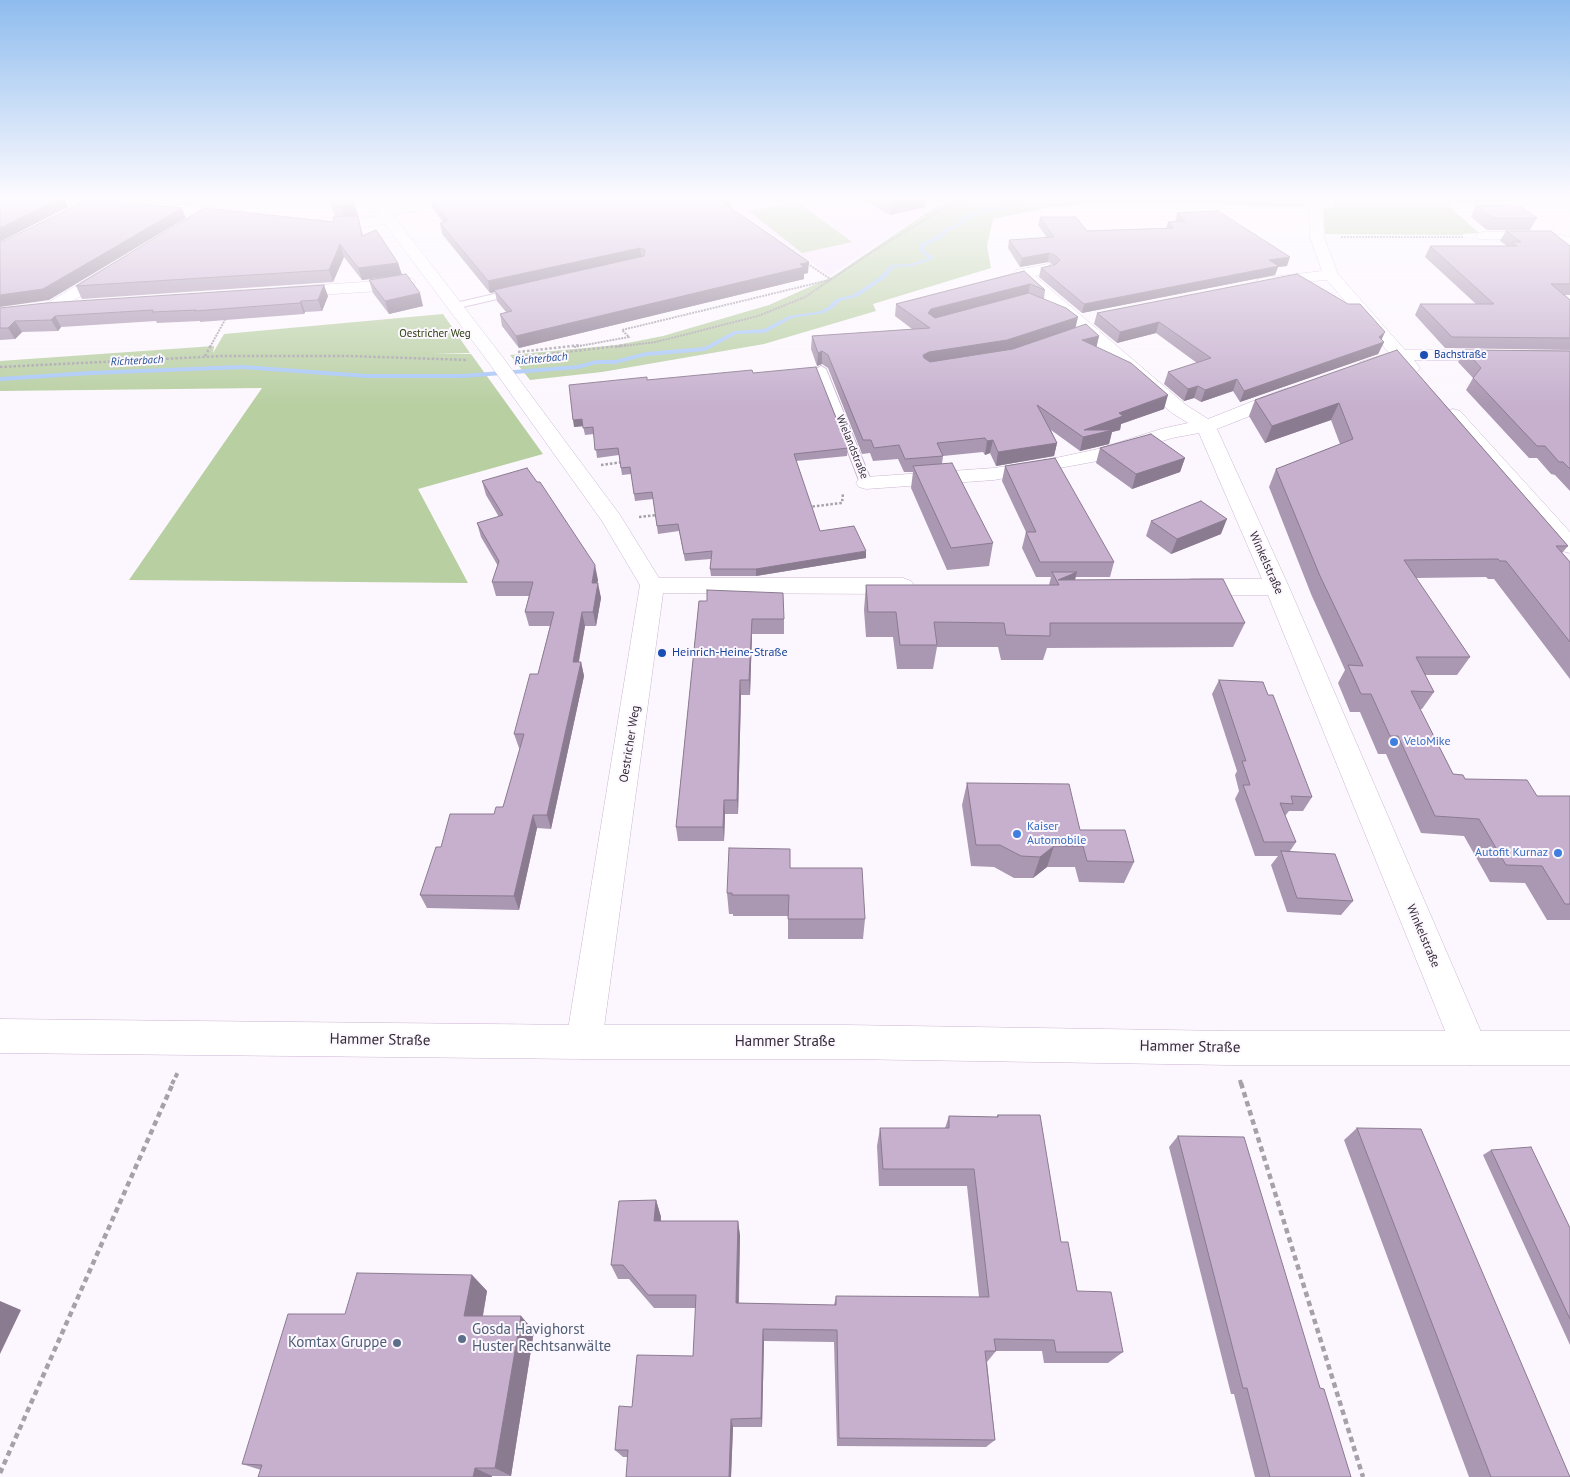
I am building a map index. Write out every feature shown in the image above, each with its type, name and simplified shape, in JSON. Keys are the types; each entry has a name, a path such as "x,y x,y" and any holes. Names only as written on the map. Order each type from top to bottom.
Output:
{"street":[{"path":"52,307 118,267"},
{"path":"424,267 499,364 612,520 652,585 930,586"},
{"path":"1328,267 1331,275 1400,355 1570,546"},
{"path":"1048,269 1022,273 1085,325 1179,409 1206,426 1237,412 1312,385"},
{"path":"1251,286 1298,277 1331,275"},
{"path":"276,293 379,286 433,278"},
{"path":"35,309 82,305"},
{"path":"1340,375 1400,355 1570,356"},
{"name":"Wielandstraße","path":"866,483 994,474 1051,466 1103,454 1168,433 1206,426"},
{"name":"Winkelstraße","path":"1206,426 1277,587 1470,1048"},
{"path":"1540,513 1570,512"},
{"name":"Oestricher Weg","path":"584,1042 652,585"},
{"path":"1168,587 1277,587"},
{"name":"Hammer Straße","path":"0,1036 584,1042 845,1042 1230,1048 1570,1048"}],"lane":[{"path":"454,306 526,290"},
{"path":"1045,307 1085,325"},
{"name":"Wielandstraße","path":"821,369 866,483"}],"path":[{"path":"812,267 832,280"},
{"path":"0,367 205,357 499,364 656,342 758,316 805,297 851,267"},
{"path":"622,330 832,280"},
{"path":"205,357 229,312"},
{"path":"499,364 571,347 629,338 616,324"},
{"path":"573,468 629,462"},
{"name":"Wielandstraße","path":"803,507 842,503 844,485"},
{"path":"612,520 665,514"},
{"path":"0,1473 193,1038"},
{"path":"1230,1048 1363,1477"}],"shaded area":[{"path":"817,267 844,267 830,276"}],"green space":[{"path":"847,267 991,268 873,304 876,311 764,344 602,372 530,380 510,355 617,345 663,336 769,305 832,277"},
{"path":"443,314 470,353 433,353 471,354 543,454 418,489 468,583 129,580 262,388 0,391 0,361 214,346 213,353 224,334"}],"building":[{"path":"0,267 81,267 43,289 0,295"},
{"path":"107,267 330,267 329,270 76,286"},
{"path":"476,267 553,267 488,281"},
{"path":"596,267 804,267 516,336 500,314 512,311 494,290"},
{"path":"1045,267 1274,267 1084,304 1041,268"},
{"path":"1453,267 1570,267 1570,284 1551,284 1570,300 1570,338 1452,337 1420,304 1494,304"},
{"path":"1024,271 1045,290 1030,284 931,309 928,313 935,318 1029,293 1066,308 1078,317 1007,340 929,352 923,355 924,358 930,362 1013,349 1086,324 1099,336 1082,340 1131,363 1168,395 1119,413 1123,416 1084,430 1113,430 1083,437 1037,405 1057,443 998,452 993,440 987,441 985,438 937,443 943,456 905,459 899,445 874,448 871,440 863,440 828,355 822,351 818,353 812,336 930,328 896,304"},
{"path":"406,274 420,293 385,301 369,280"},
{"path":"1297,274 1348,304 1360,304 1385,332 1379,337 1384,342 1244,391 1237,379 1205,390 1198,386 1188,389 1168,372 1211,358 1159,322 1120,332 1097,313"},
{"path":"324,285 318,300 301,301 300,303 195,311 152,312 153,310 55,316 51,320 15,321 8,328 0,328 0,308 46,303"},
{"path":"1397,350 1568,546 1556,546 1570,562 1570,642 1506,561 1498,559 1404,560 1470,657 1416,657 1434,692 1411,691 1453,774 1463,775 1465,779 1527,780 1537,796 1570,796 1570,904 1565,904 1542,866 1506,865 1479,819 1435,816 1398,736 1390,736 1371,694 1361,694 1348,665 1363,666 1320,576 1276,469 1353,439 1339,403 1272,426 1255,400"},
{"path":"1465,350 1570,351 1570,469 1563,462 1559,462 1545,446 1537,446 1473,378 1481,368"},
{"path":"816,367 848,448 794,454 820,531 854,526 866,551 756,569 710,569 712,551 684,554 678,524 657,526 652,492 634,494 630,467 621,468 618,448 595,450 593,427 583,428 582,419 573,420 569,385 647,377 647,380 752,370 753,373"},
{"path":"1151,434 1185,458 1136,474 1100,448"},
{"path":"1055,458 1114,562 1040,562 1026,532 1036,532 1005,466"},
{"path":"952,463 993,543 951,548 913,466"},
{"path":"527,468 537,482 540,482 595,565 592,583 598,583 593,612 582,612 573,662 581,662 547,815 533,815 514,896 420,895 436,847 441,847 450,814 494,814 496,807 503,807 524,734 514,734 530,674 538,674 554,612 525,612 533,582 492,582 499,561 477,523 503,515 482,481"},
{"path":"1201,501 1227,519 1177,539 1151,521"},
{"path":"1052,572 1077,572 1058,580 1223,579 1245,623 1050,623 1050,636 1006,635 1004,623 934,622 937,645 900,645 896,612 868,612 866,585 1059,585"},
{"path":"707,590 783,593 784,619 752,619 749,680 740,680 737,800 724,800 723,827 676,827 699,601 707,601"},
{"path":"1219,680 1263,682 1268,695 1273,695 1312,797 1291,796 1293,804 1280,803 1296,842 1264,842 1243,785 1250,785 1242,761 1246,761"},
{"path":"967,783 1069,784 1080,830 1125,830 1134,862 1087,861 1083,846 1054,846 1040,857 1021,856 1000,845 976,845"},
{"path":"729,848 790,849 790,868 862,868 865,919 788,919 789,895 732,895 732,893 727,893"},
{"path":"1281,851 1335,854 1353,901 1297,898"},
{"path":"998,1115 1040,1115 1061,1242 1068,1242 1077,1291 1111,1292 1123,1352 1056,1352 1054,1340 994,1339 996,1351 985,1351 995,1440 839,1438 837,1330 763,1329 761,1418 731,1419 729,1477 626,1477 628,1450 615,1450 619,1406 632,1407 637,1355 693,1356 696,1295 648,1295 623,1265 611,1265 619,1201 656,1200 654,1221 738,1221 736,1303 836,1305 836,1296 989,1297 974,1169 883,1169 880,1128 949,1128 949,1116 998,1117"},
{"path":"1357,1128 1421,1129 1570,1477 1491,1477"},
{"path":"1178,1136 1244,1137 1320,1388 1324,1389 1351,1477 1270,1477 1247,1388 1243,1388"},
{"path":"1531,1147 1570,1228 1570,1319 1491,1150"},
{"path":"357,1273 472,1275 464,1316 521,1316 495,1468 475,1468 473,1477 258,1477 262,1465 242,1464 288,1314 345,1314"}],"waterway":[{"name":"Richterbach","path":"0,379 90,373 243,367 366,376 463,376 578,367 596,362 615,362 646,354 705,349 736,332 765,331 791,317 822,312 838,300 854,296 883,277 892,267"}],"place":[{"name":"Bachstraße","path":"1424,355"},
{"name":"Heinrich-Heine-Straße","path":"662,653"},
{"name":"VeloMike","path":"1394,742"},
{"name":"Kaiser Automobile","path":"1017,834"},
{"name":"Autofit Kurnaz","path":"1558,853"},
{"name":"Gosda Havighorst Huster Rechtsanwälte","path":"462,1339"},
{"name":"Komtax Gruppe","path":"397,1343"}]}
